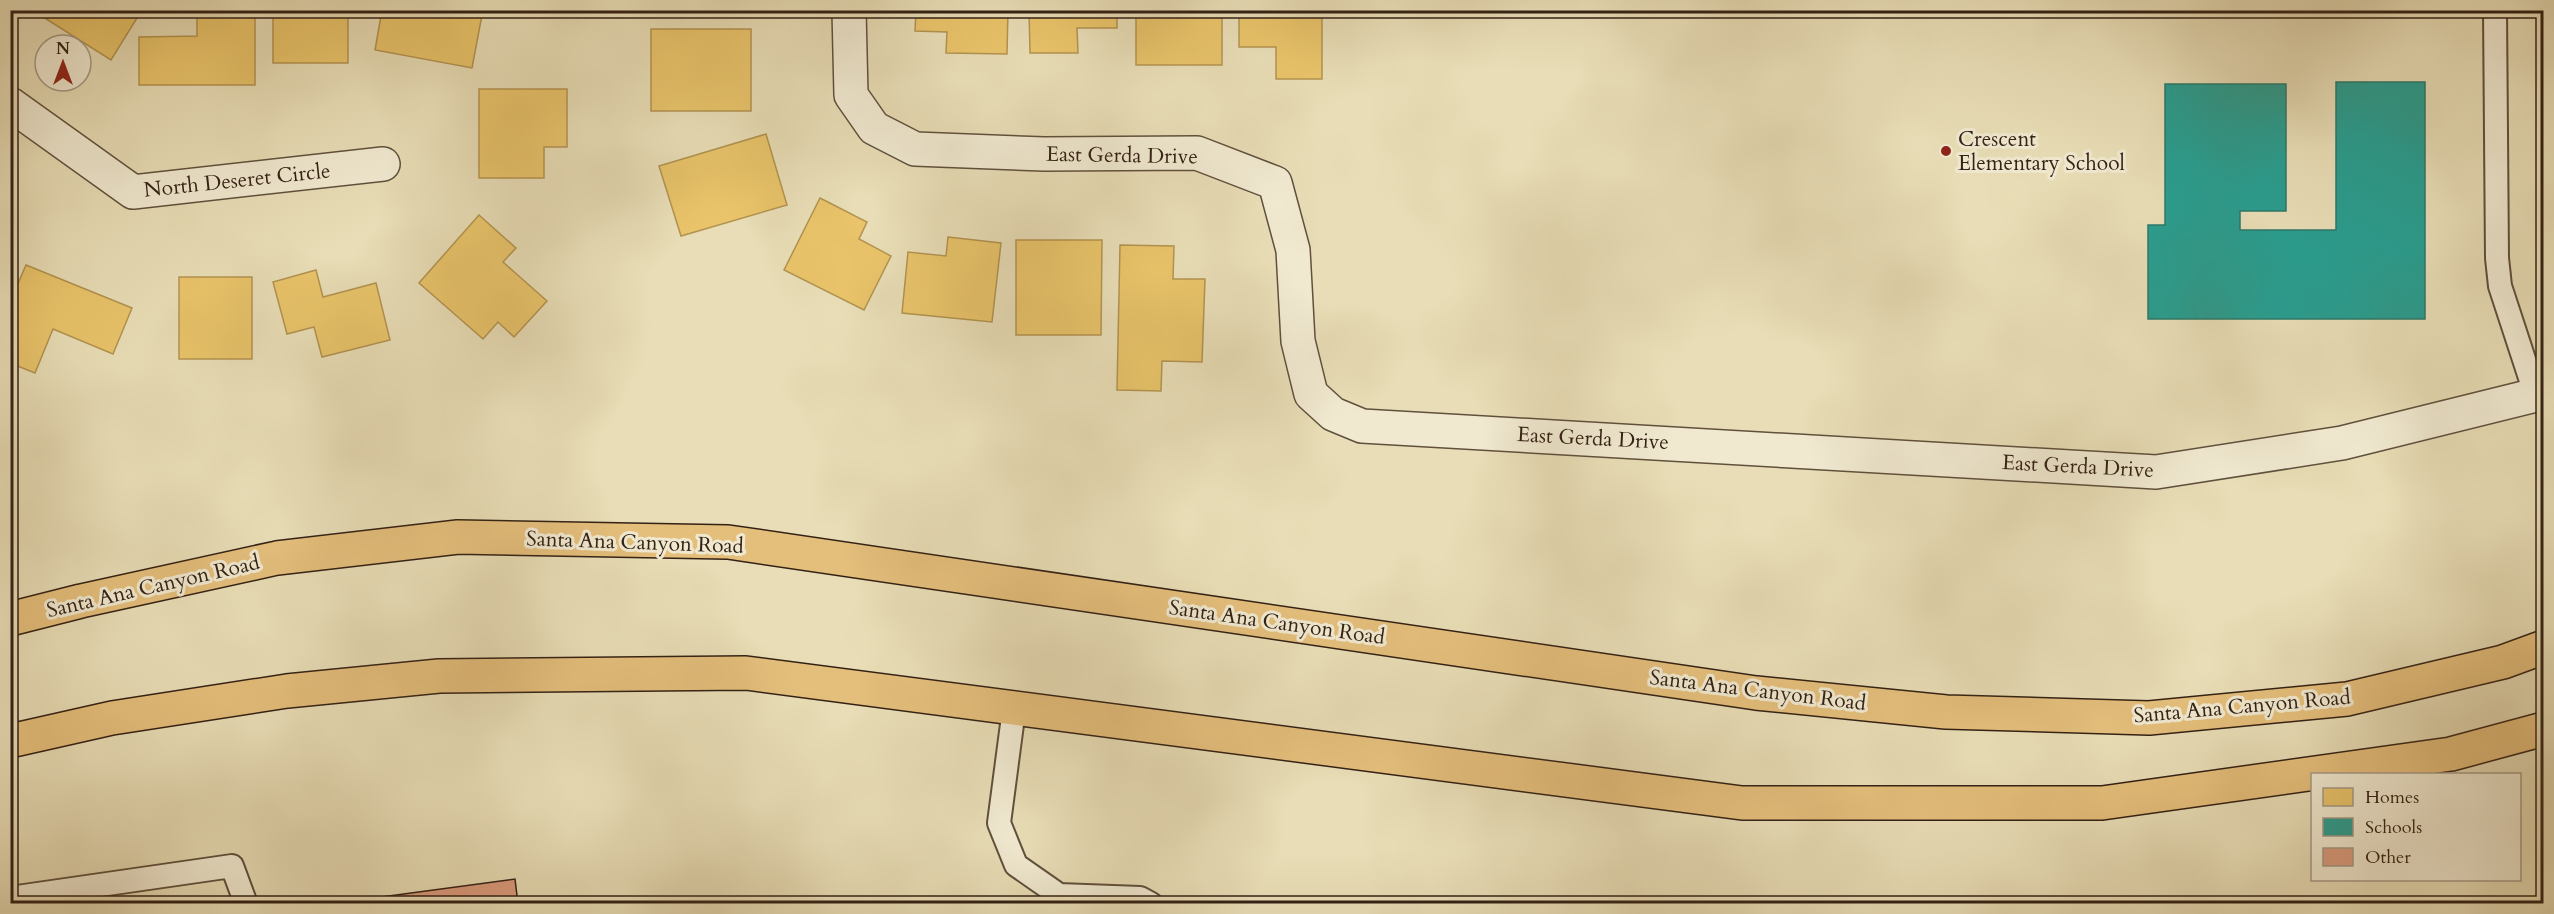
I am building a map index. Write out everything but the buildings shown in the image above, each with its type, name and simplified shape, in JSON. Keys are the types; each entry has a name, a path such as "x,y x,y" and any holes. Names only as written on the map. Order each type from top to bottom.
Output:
{"main road":[{"name":"Santa Ana Canyon Road","path":"10,619 277,558 458,537 728,542 1756,693 1946,712 2149,718 2346,699 2503,662 2544,647"},
{"path":"10,741 112,718 182,707 287,692 439,676 746,673 1742,803 2102,803 2311,774"},
{"path":"2316,773 2451,754 2544,729"}],"street":[{"name":"East Gerda Drive","path":"849,10 851,95 874,128 915,149 1044,154 1197,153 1275,183 1293,250 1298,341 1311,394 1333,414 1362,426 2156,472 2342,443 2540,394"},
{"name":"North Deseret Circle","path":"10,104 133,192 383,164"}],"lane":[{"path":"2495,10 2497,258 2500,286 2540,394"},
{"path":"1014,709 999,823 1017,865 1059,895 1140,898 1151,903"},
{"path":"10,898 232,867 246,903"}],"place":[{"name":"Crescent Elementary School","path":"1946,151"}]}
